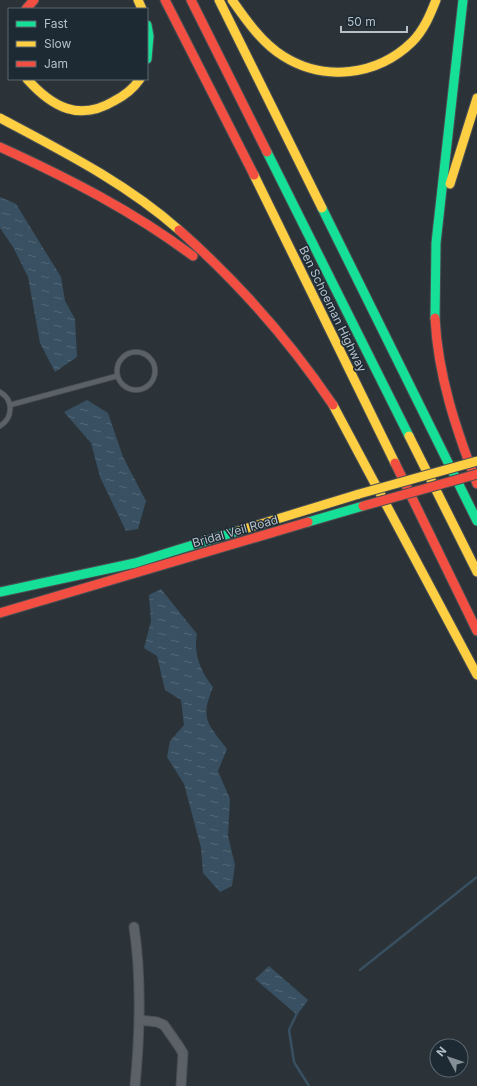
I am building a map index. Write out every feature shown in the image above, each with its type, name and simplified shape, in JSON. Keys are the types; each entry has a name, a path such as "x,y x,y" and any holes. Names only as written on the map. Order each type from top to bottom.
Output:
{"main road":[{"path":"27,8 34,0"},
{"name":"Ben Schoeman Highway","path":"165,0 276,218 477,631"},
{"name":"Ben Schoeman Highway","path":"191,0 477,572"},
{"path":"220,0 477,521"},
{"path":"232,0 247,22 268,44 284,57 307,68 326,73 340,74 362,71 373,67 385,62 404,49 426,25 436,0"},
{"path":"463,0 436,243 434,278 437,335 443,380 463,448 477,484"},
{"path":"148,31 148,48"},
{"path":"28,80 37,92 48,101 65,109 83,111 102,109 129,92 139,80"},
{"path":"436,243 447,193 477,98"},
{"path":"0,118 92,167 159,212 217,262 289,343 333,404 477,675"},
{"path":"0,147 82,184 133,213 184,249 252,302"},
{"name":"Bridal Veil Road","path":"0,592 135,562 477,460"},
{"name":"Bridal Veil Road","path":"0,613 477,474"}],"street":[{"path":"134,927 139,977 140,1020 135,1086"},
{"path":"140,1020 157,1022 164,1025 183,1053 181,1086"}],"lane":[{"path":"131,352 143,353 149,356 155,367 155,374 149,386 137,391 124,387 117,376 116,370 121,359 131,352"},
{"path":"10,405 117,376"},
{"path":"0,392 8,398 10,405 8,418 0,426"}],"water":[{"path":"0,197 16,204 61,277 65,301 75,319 77,357 55,372 40,343 28,277 13,247 0,228"},
{"path":"87,400 108,413 123,457 146,501 138,529 126,531 100,477 91,443 64,412"},
{"path":"161,589 197,634 197,656 205,675 213,687 206,714 210,726 227,749 218,771 230,799 228,836 235,865 232,886 220,892 203,873 201,848 184,784 167,757 170,741 184,725 181,700 165,690 157,656 144,648 151,621 149,595"},
{"path":"269,966 308,1000 297,1015 255,979"}],"waterway":[{"path":"360,970 477,877"},
{"path":"297,1013 289,1030 294,1062 309,1086"}],"traffic: fast":[{"path":"435,318 436,243 463,0"},
{"path":"148,30 148,48"},
{"path":"267,152 409,436"},
{"path":"322,208 477,521"},
{"path":"308,522 363,506"},
{"path":"0,592 135,563 238,531"}],"traffic: slow":[{"path":"138,0 142,8"},
{"path":"219,0 322,208"},
{"path":"232,0 255,31 275,51 299,64 316,70 333,72 350,72 367,68 383,62 398,53 412,42 420,32 429,17 436,0"},
{"path":"28,80 36,89 56,104 78,111 101,107 114,101 128,92 139,80"},
{"path":"450,184 477,98"},
{"path":"0,118 93,169 137,197 179,230"},
{"path":"254,175 395,463"},
{"path":"333,405 477,675"},
{"path":"409,436 477,572"},
{"path":"359,494 477,461"},
{"path":"238,531 359,494"}],"traffic: jam":[{"path":"27,8 34,0"},
{"path":"165,0 254,175"},
{"path":"191,0 267,152"},
{"path":"0,147 100,196 147,224 193,256"},
{"path":"179,230 222,270 262,313 299,358 333,405"},
{"path":"435,318 440,361 449,402 477,484"},
{"path":"395,463 477,631"},
{"path":"363,506 477,474"},
{"path":"0,613 308,522"}]}
